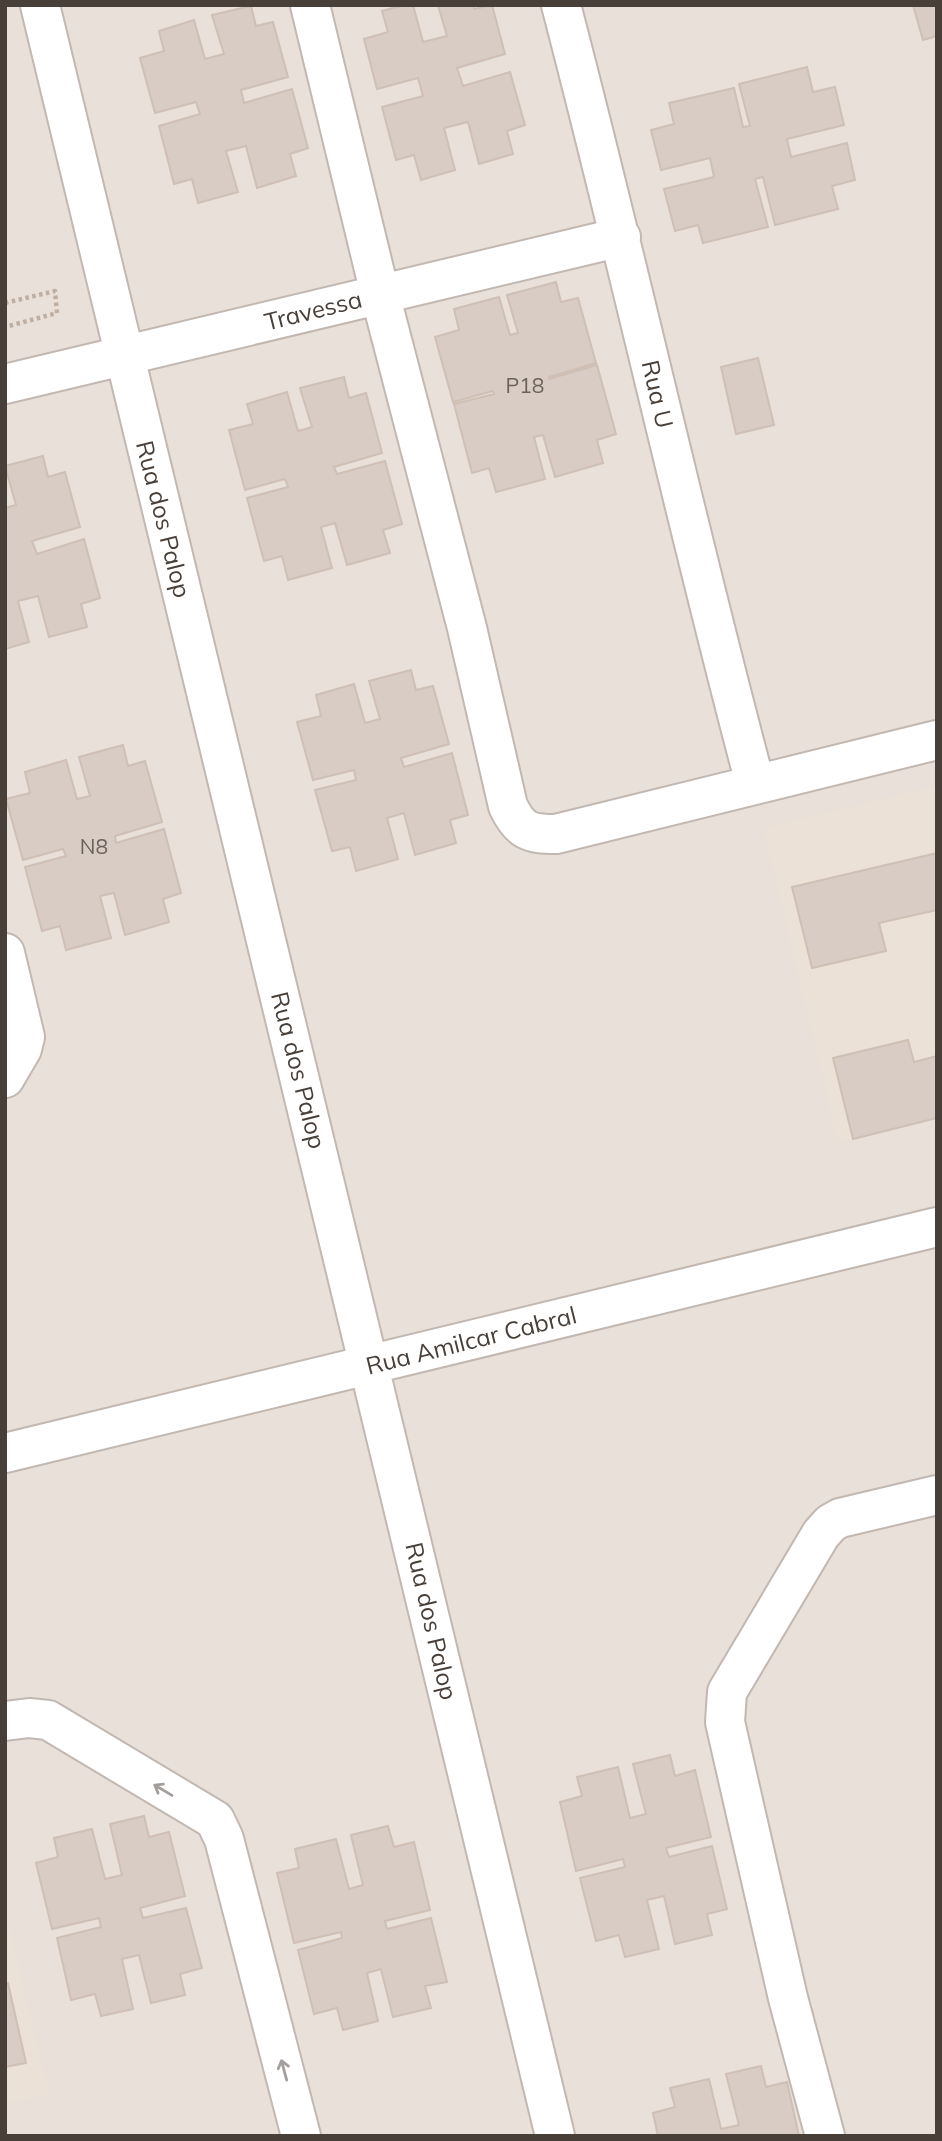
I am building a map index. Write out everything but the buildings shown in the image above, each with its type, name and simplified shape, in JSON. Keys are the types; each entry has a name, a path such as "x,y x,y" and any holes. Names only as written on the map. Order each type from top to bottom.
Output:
{"street":[{"name":"Rua dos Palop","path":"40,5 555,2136"},
{"path":"310,5 380,294 467,628 508,806 514,820 525,830 536,834 556,834 937,740"},
{"name":"Rua U","path":"561,5 621,237 709,609 755,783"},
{"name":"Travessa","path":"5,384 621,237"},
{"path":"5,953 25,1037 22,1049 5,1078"},
{"name":"Rua Amilcar Cabral","path":"5,1453 937,1227"},
{"path":"825,2136 788,1998 725,1722 727,1692 821,1534 831,1523 840,1518 937,1495"},
{"path":"5,1721 29,1718 48,1720 215,1820 224,1839 301,2136"}],"path":[{"path":"5,303 55,291 57,313 5,327"}],"shaded area":[{"path":"5,5 937,5 937,2136 5,2136"},
{"path":"937,786 937,1119 838,1143 763,828"},
{"path":"5,1909 49,2094 5,2104"}]}
